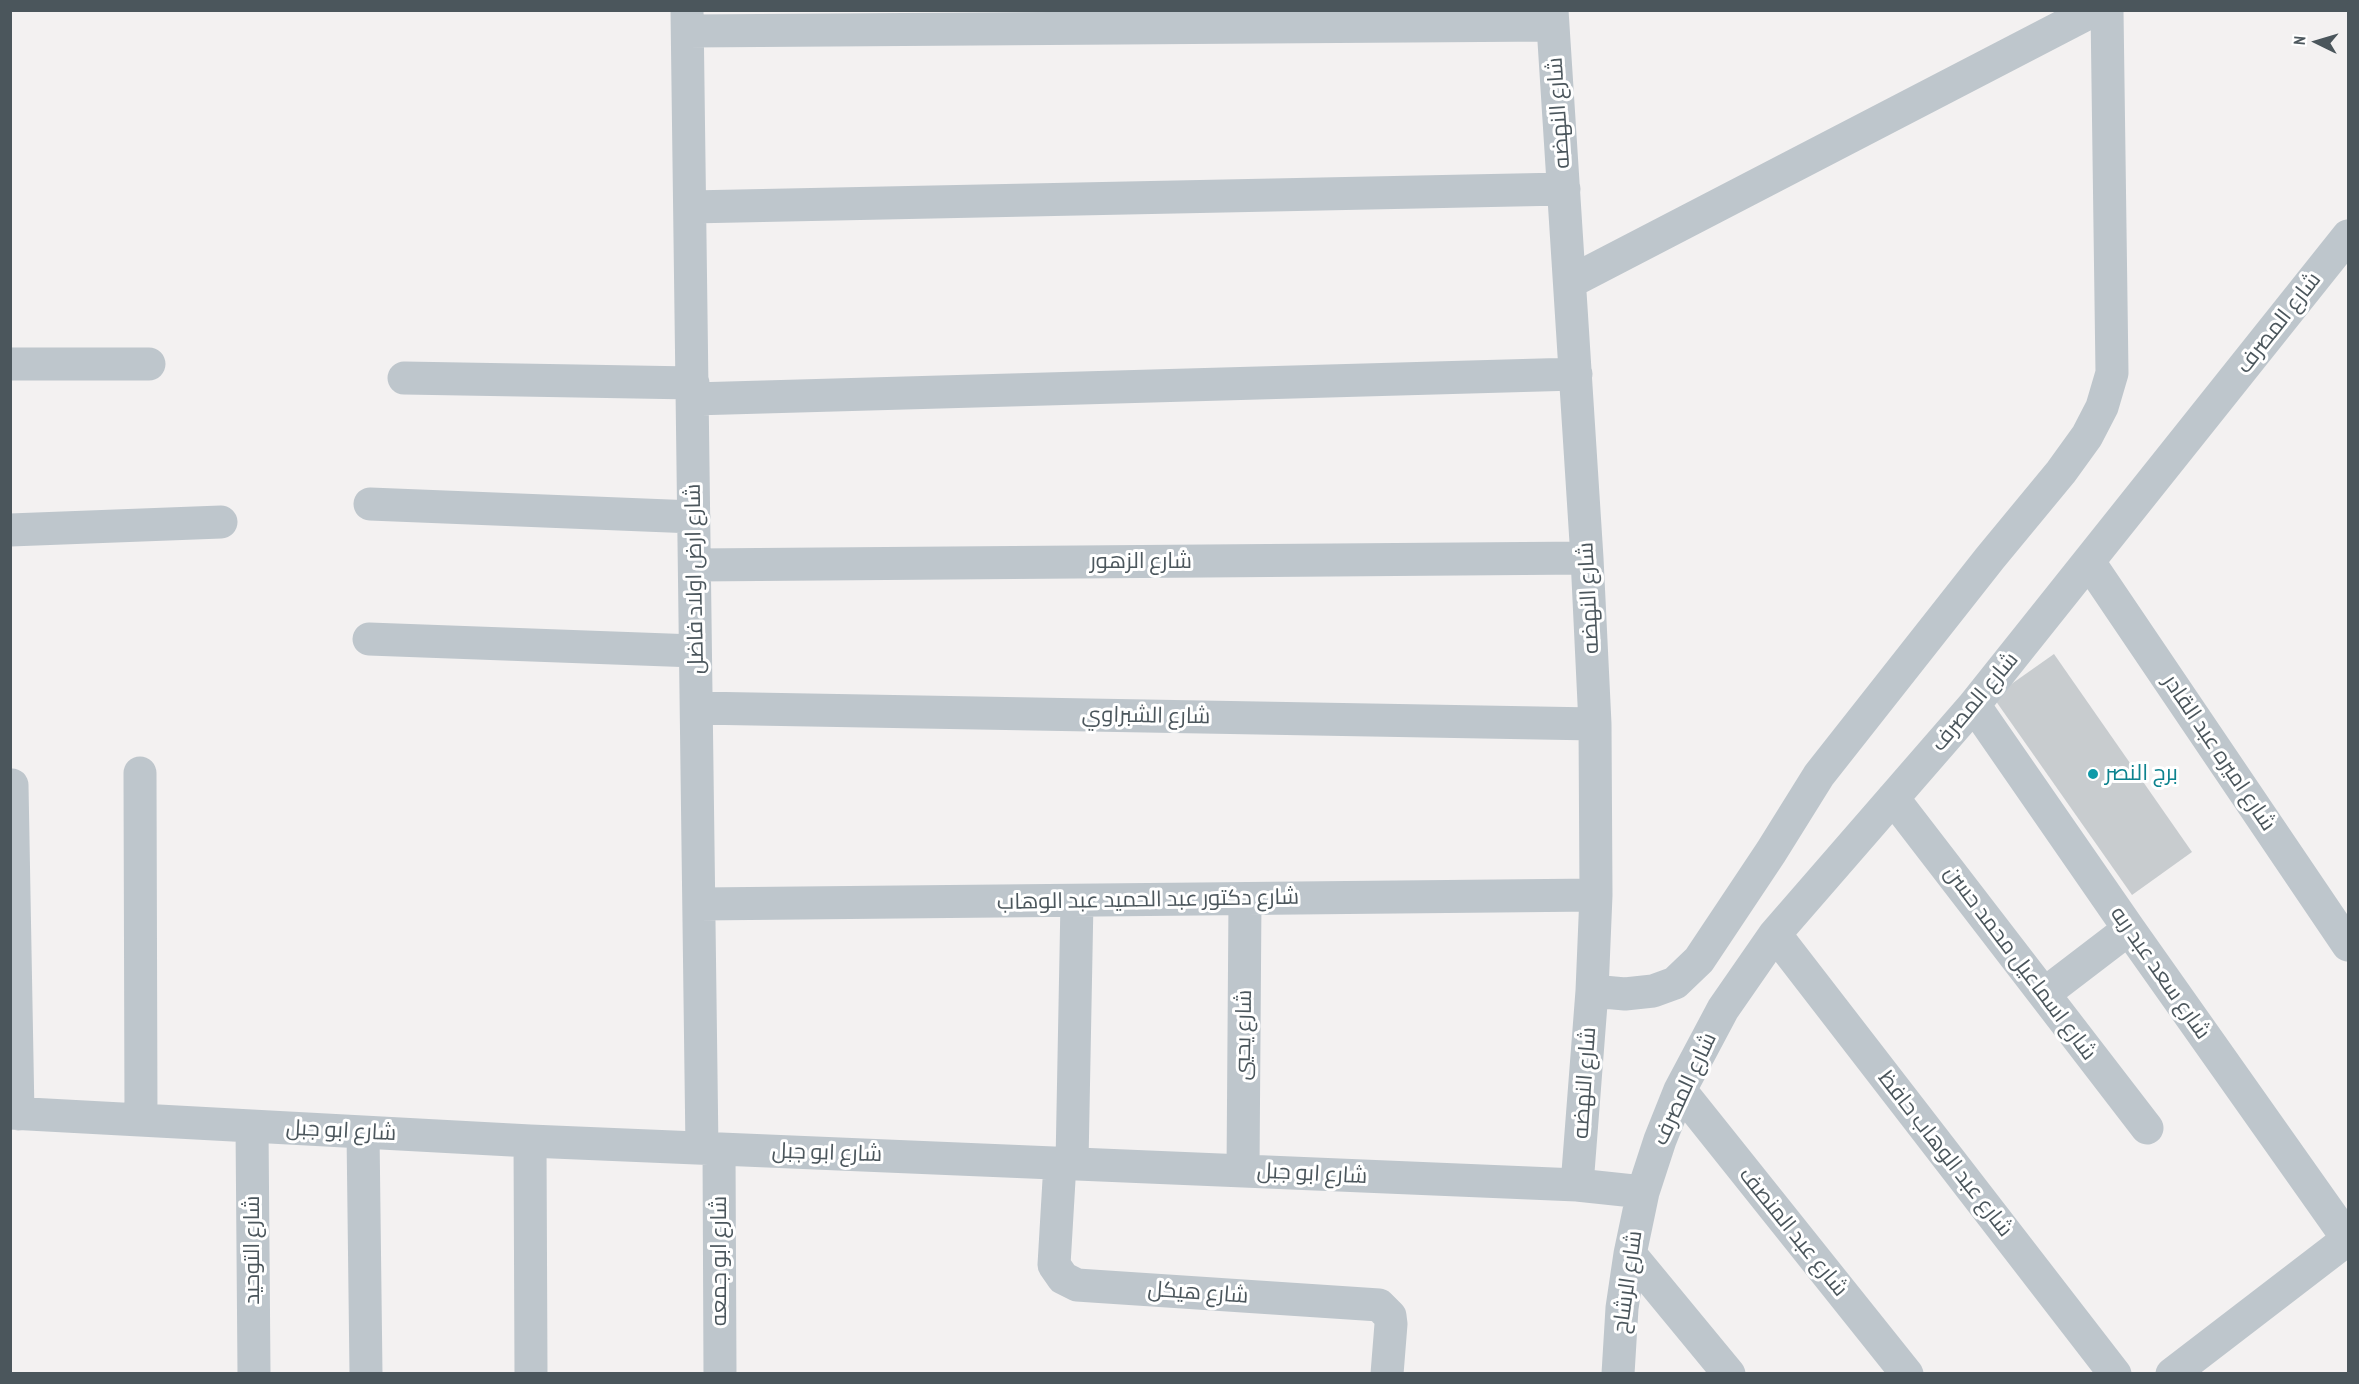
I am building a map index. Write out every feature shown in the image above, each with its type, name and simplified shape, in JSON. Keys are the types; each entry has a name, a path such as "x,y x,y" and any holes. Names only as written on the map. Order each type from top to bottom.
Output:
{"street":[{"path":"1570,282 2094,10"},
{"path":"1592,992 1625,994 1653,991 1675,983 1699,960 1819,775 1990,558 2061,472 2087,436 2102,407 2112,373 2107,10"},
{"path":"687,21 1553,18"},
{"name":"شارع النهضه","path":"1553,18 1587,558 1595,724 1596,895 1592,992 1577,1185"},
{"name":"شارع ارض اولاد فاضل","path":"687,21 700,904 711,1148"},
{"path":"690,207 1564,189"},
{"name":"شارع المصرف","path":"1643,1192 1680,1090 1723,1009 1775,934 1974,705 2349,236"},
{"path":"10,364 149,364"},
{"path":"404,378 693,391 1576,374"},
{"path":"370,504 694,517"},
{"path":"10,530 221,522"},
{"name":"شارع الزهور","path":"695,565 1587,558"},
{"name":"شارع اميره عبد القادر","path":"2089,562 2349,945"},
{"path":"369,639 695,651"},
{"name":"شارع سعد عبد ربه","path":"1974,705 2348,1239"},
{"name":"شارع الشبراوي","path":"696,708 1595,724"},
{"path":"140,773 141,1120"},
{"path":"12,785 14,1113"},
{"name":"شارع اسماعيل محمد حسن","path":"1893,798 2147,1128"},
{"name":"شارع دكتور عبد الحميد عبد الوهاب","path":"700,904 1596,895"},
{"name":"شارع يحيي","path":"1243,1171 1245,899"},
{"path":"1066,1163 1077,901"},
{"path":"2044,994 2129,929"},
{"name":"شارع عبد الوهاب حافظ","path":"1775,934 2115,1374"},
{"name":"شارع عبد المنصف","path":"1680,1090 1907,1374"},
{"name":"شارع ابو جبل","path":"14,1113 531,1141 1577,1185 1643,1192"},
{"name":"شارع التوحيد","path":"252,1126 254,1374"},
{"path":"363,1132 366,1374"},
{"path":"531,1141 531,1374"},
{"name":"شارع ابو جمعه","path":"711,1148 720,1374"},
{"name":"شارع هيكل","path":"1066,1163 1054,1265 1063,1278 1077,1286 1379,1305 1390,1316 1391,1323 1387,1374"},
{"name":"شارع الرشاح","path":"1618,1374 1622,1308 1643,1192"},
{"path":"2172,1374 2348,1239"},
{"path":"1630,1254 1729,1374"}],"building":[{"name":"برج النصر","path":"2054,654 2192,852 2132,895 1993,697"}],"place":[{"name":"برج النصر","path":"2093,774"}]}
